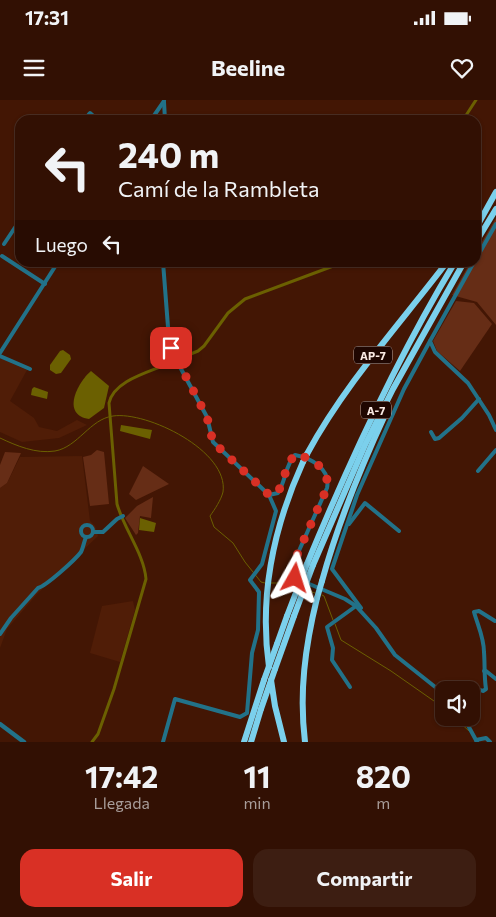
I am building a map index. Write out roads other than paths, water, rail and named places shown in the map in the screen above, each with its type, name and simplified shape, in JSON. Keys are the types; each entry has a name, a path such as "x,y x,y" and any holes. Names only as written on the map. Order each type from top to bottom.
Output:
{"highway":[{"path":"481,212 496,188"},
{"path":"481,219 496,192"},
{"path":"481,234 496,209"},
{"name":"AP-7","path":"284,742 275,706 266,634 269,575 288,497 307,454 332,411 352,382 443,267"},
{"name":"A-7","path":"250,741 264,680 340,488 378,406 453,267"},
{"name":"A-7","path":"310,565 365,445 393,390 461,267"},
{"name":"AP-7","path":"305,742 302,705 304,662 317,598 339,525 354,486 410,359"},
{"name":"A-7","path":"250,741 275,668 290,616"}],"street":[{"path":"155,115 164,101"},
{"path":"164,101 165,115"},
{"path":"481,250 496,224"},
{"path":"4,244 15,228"},
{"path":"2,256 15,264"},
{"path":"19,267 45,284"},
{"path":"30,369 0,355 55,267"},
{"path":"163,267 169,340 173,354 207,417 213,442 269,495 276,510 262,564 250,580 259,592 258,630 252,652 247,713 240,717 175,699 163,742"},
{"path":"435,687 394,655 332,569 357,495 400,398 471,267"},
{"path":"430,341 435,352 468,383 490,414 496,430"},
{"path":"431,432 435,439 439,438 462,418 479,399"},
{"path":"478,471 496,450"},
{"path":"269,495 278,493 289,463 295,454 323,469 327,475 327,488 294,562 293,574 298,579 345,598 367,617"},
{"path":"346,528 364,503 399,531"},
{"path":"93,532 104,532 121,517"},
{"path":"86,538 81,533 83,527 89,526 93,532"},
{"path":"86,538 92,536 93,532"},
{"path":"0,634 11,618 38,588 43,587 81,552 86,538"},
{"path":"350,687 332,660 333,648 327,628 356,606"},
{"path":"480,689 484,691 486,689 484,653 482,634 474,612 479,611 495,621"},
{"path":"484,671 496,679"},
{"path":"0,724 24,742"},
{"path":"468,726 476,741 486,738 490,742"}],"waterway":[{"path":"466,115 476,100"},
{"path":"181,358 198,351 204,346 228,313 245,299 331,267"},
{"path":"92,742 98,734 114,689 146,579 142,560 117,504 109,403 112,395 125,383 170,363"},
{"path":"0,438 34,450 55,451 71,444 97,422 113,416 128,416 145,420 183,437 200,449 213,462 221,477 223,492 210,516 214,527 233,543 245,562 261,582 265,583"},
{"path":"271,583 286,583 296,586"},
{"path":"307,590 315,593"},
{"path":"322,595 333,620"},
{"path":"335,624 341,640 391,671 435,702"},
{"path":"464,726 469,731"}]}
